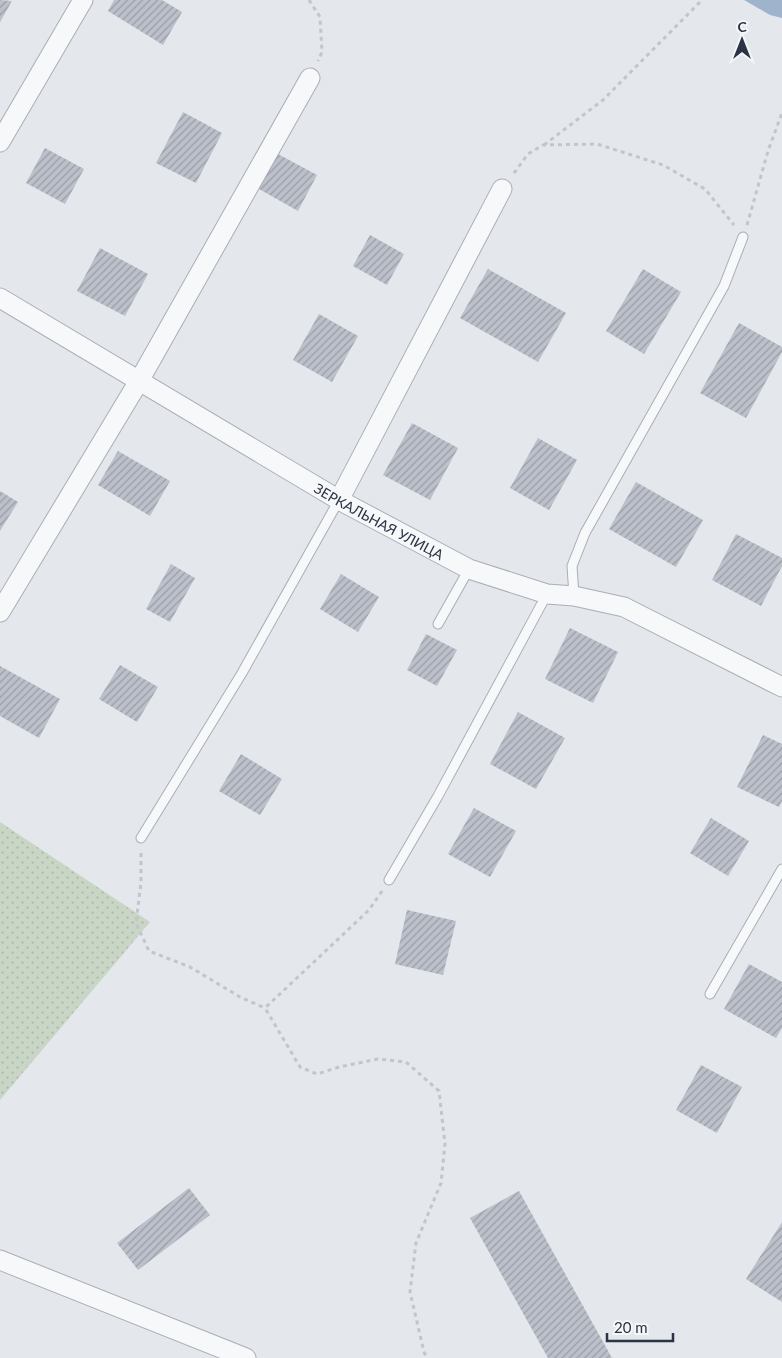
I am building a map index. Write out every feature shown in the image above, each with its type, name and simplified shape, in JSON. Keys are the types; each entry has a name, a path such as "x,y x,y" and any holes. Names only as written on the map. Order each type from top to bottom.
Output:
{"street":[{"path":"0,142 83,0"},
{"path":"0,612 139,381 310,78"},
{"path":"339,500 502,189"},
{"name":"ЗЕРКАЛЬНАЯ УЛИЦА","path":"0,298 339,500 469,569 547,594 574,596 624,608 782,687"},
{"path":"0,1260 246,1358"}],"lane":[{"path":"574,596 572,566 585,533 724,286 743,237"},
{"path":"141,838 242,673 339,500"},
{"path":"438,624 469,569"},
{"path":"389,880 438,796 547,594"},
{"path":"710,994 782,869"}],"path":[{"path":"309,0 320,18 322,52 310,78"},
{"path":"502,189 528,154 603,100 702,0"},
{"path":"743,237 768,150 782,113"},
{"path":"543,145 597,144 664,165 705,189 743,237"},
{"path":"141,838 141,882 136,923 149,951 190,966 240,997 265,1008 300,1067 317,1074 339,1067 378,1059 406,1062 439,1091 444,1144 441,1183 416,1243 410,1292 427,1358"},
{"path":"265,1008 369,910 389,880"}],"green space":[{"path":"0,822 150,922 0,1100"}],"water":[{"path":"744,0 782,0 782,18 770,15"}],"building":[{"path":"0,0 12,1 0,22"},
{"path":"114,0 162,0 182,12 163,45 108,11"},
{"path":"183,112 222,133 196,183 156,163"},
{"path":"45,148 84,169 65,204 26,183"},
{"path":"278,154 317,175 298,211 259,189"},
{"path":"370,235 404,254 387,285 353,266"},
{"path":"100,248 148,274 125,316 77,291"},
{"path":"488,269 566,313 538,362 460,318"},
{"path":"643,269 681,292 644,354 606,331"},
{"path":"319,314 358,336 332,382 293,360"},
{"path":"739,323 782,347 782,352 746,418 700,393"},
{"path":"412,423 458,448 430,500 383,475"},
{"path":"538,438 577,460 549,510 510,488"},
{"path":"118,451 170,481 150,516 98,485"},
{"path":"636,482 703,520 676,567 609,529"},
{"path":"0,491 18,502 0,531"},
{"path":"736,534 782,558 782,566 761,606 712,580"},
{"path":"171,564 195,578 170,622 146,609"},
{"path":"341,574 379,597 358,632 320,609"},
{"path":"570,628 618,652 593,703 545,679"},
{"path":"426,634 457,650 437,686 407,670"},
{"path":"120,665 158,687 137,722 99,699"},
{"path":"0,666 60,699 39,738 0,716"},
{"path":"518,712 565,738 536,789 490,764"},
{"path":"763,735 782,744 782,801 779,807 737,787"},
{"path":"241,754 282,779 260,815 219,791"},
{"path":"474,808 516,831 490,877 448,854"},
{"path":"711,818 749,841 728,876 690,853"},
{"path":"407,910 456,921 443,975 395,964"},
{"path":"749,964 782,982 782,1028 776,1038 724,1009"},
{"path":"701,1065 742,1087 717,1133 676,1110"},
{"path":"189,1188 210,1215 138,1270 117,1243"},
{"path":"519,1191 612,1358 548,1358 470,1218"},
{"path":"782,1222 782,1302 746,1279"}]}
